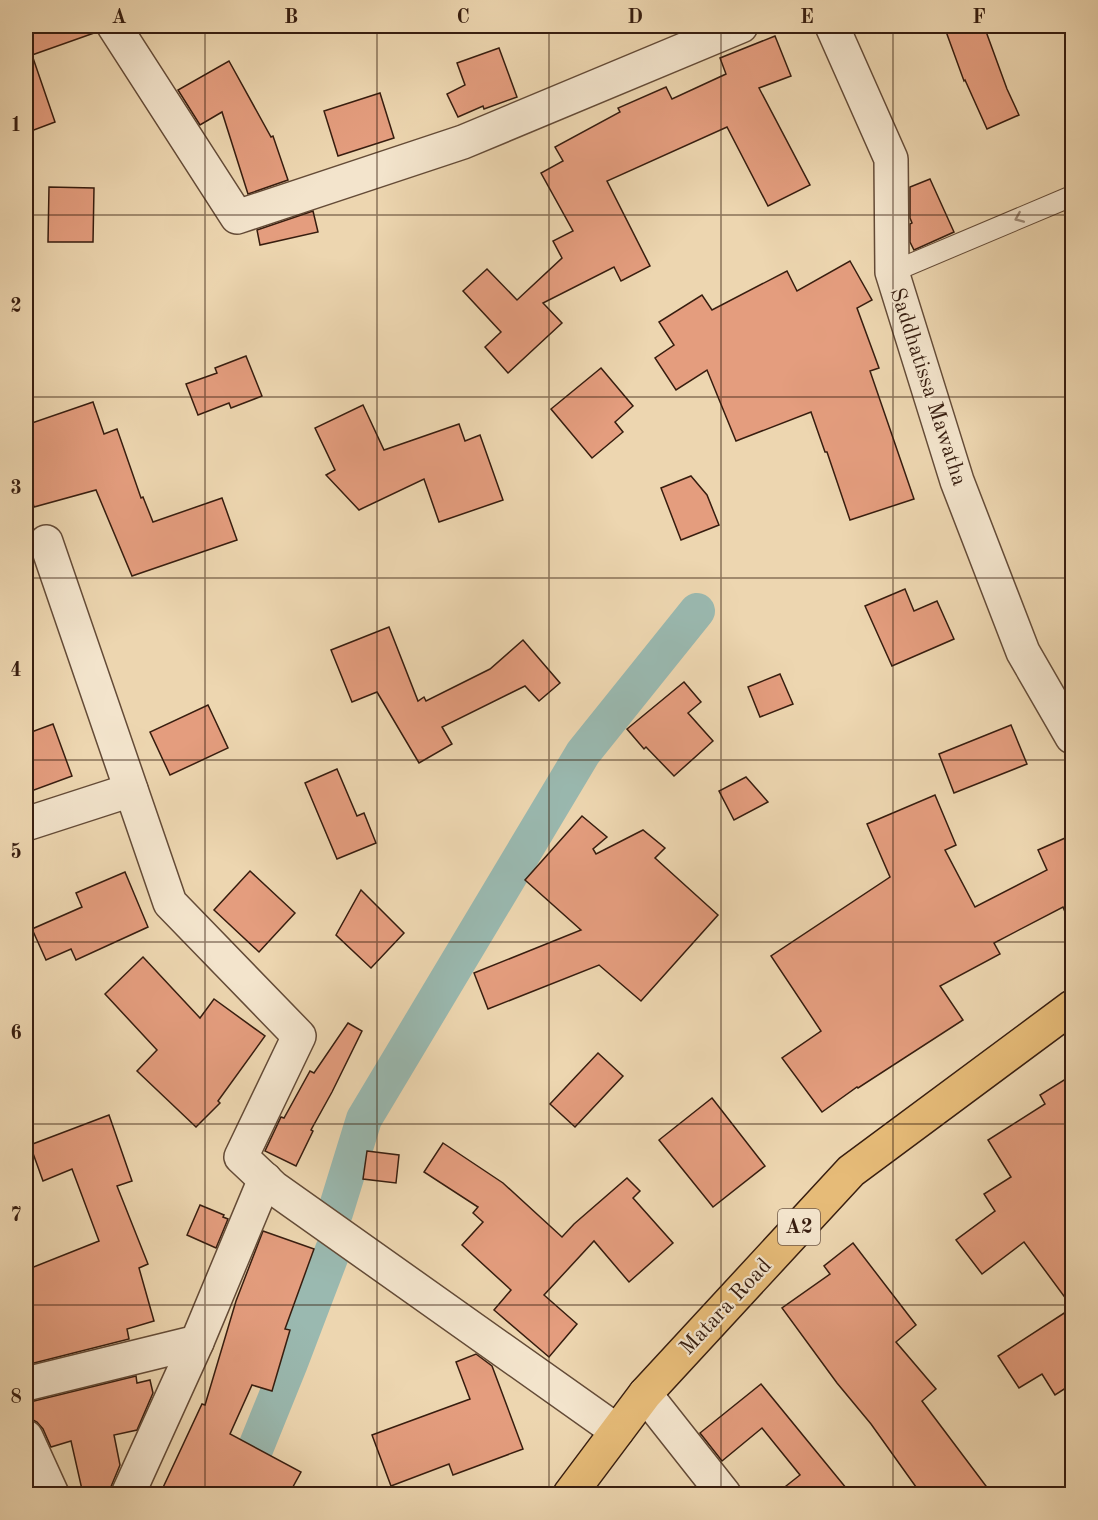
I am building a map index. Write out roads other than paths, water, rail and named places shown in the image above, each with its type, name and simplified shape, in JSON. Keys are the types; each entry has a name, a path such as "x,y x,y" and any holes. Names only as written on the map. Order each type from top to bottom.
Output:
{"highway":[{"name":"Matara Road","path":"570,1494 645,1394 851,1172 1072,1007"}],"street":[{"path":"114,26 237,217 463,142 741,26"},
{"name":"Saddhatissa Mawatha","path":"832,26 891,159 892,272 957,481 1018,641 1072,737"},
{"path":"46,542 170,903 299,1036 241,1157 274,1188 617,1431"},
{"path":"26,824 131,790"},
{"path":"128,1494 197,1342 265,1179"},
{"path":"26,1384 197,1342"},
{"path":"645,1394 724,1494"},
{"path":"26,1437 52,1494"}],"lane":[{"path":"892,272 1072,196"}],"waterway":[{"path":"335,1213 364,1119 583,753 697,611"},
{"path":"237,1494 333,1250"}]}
